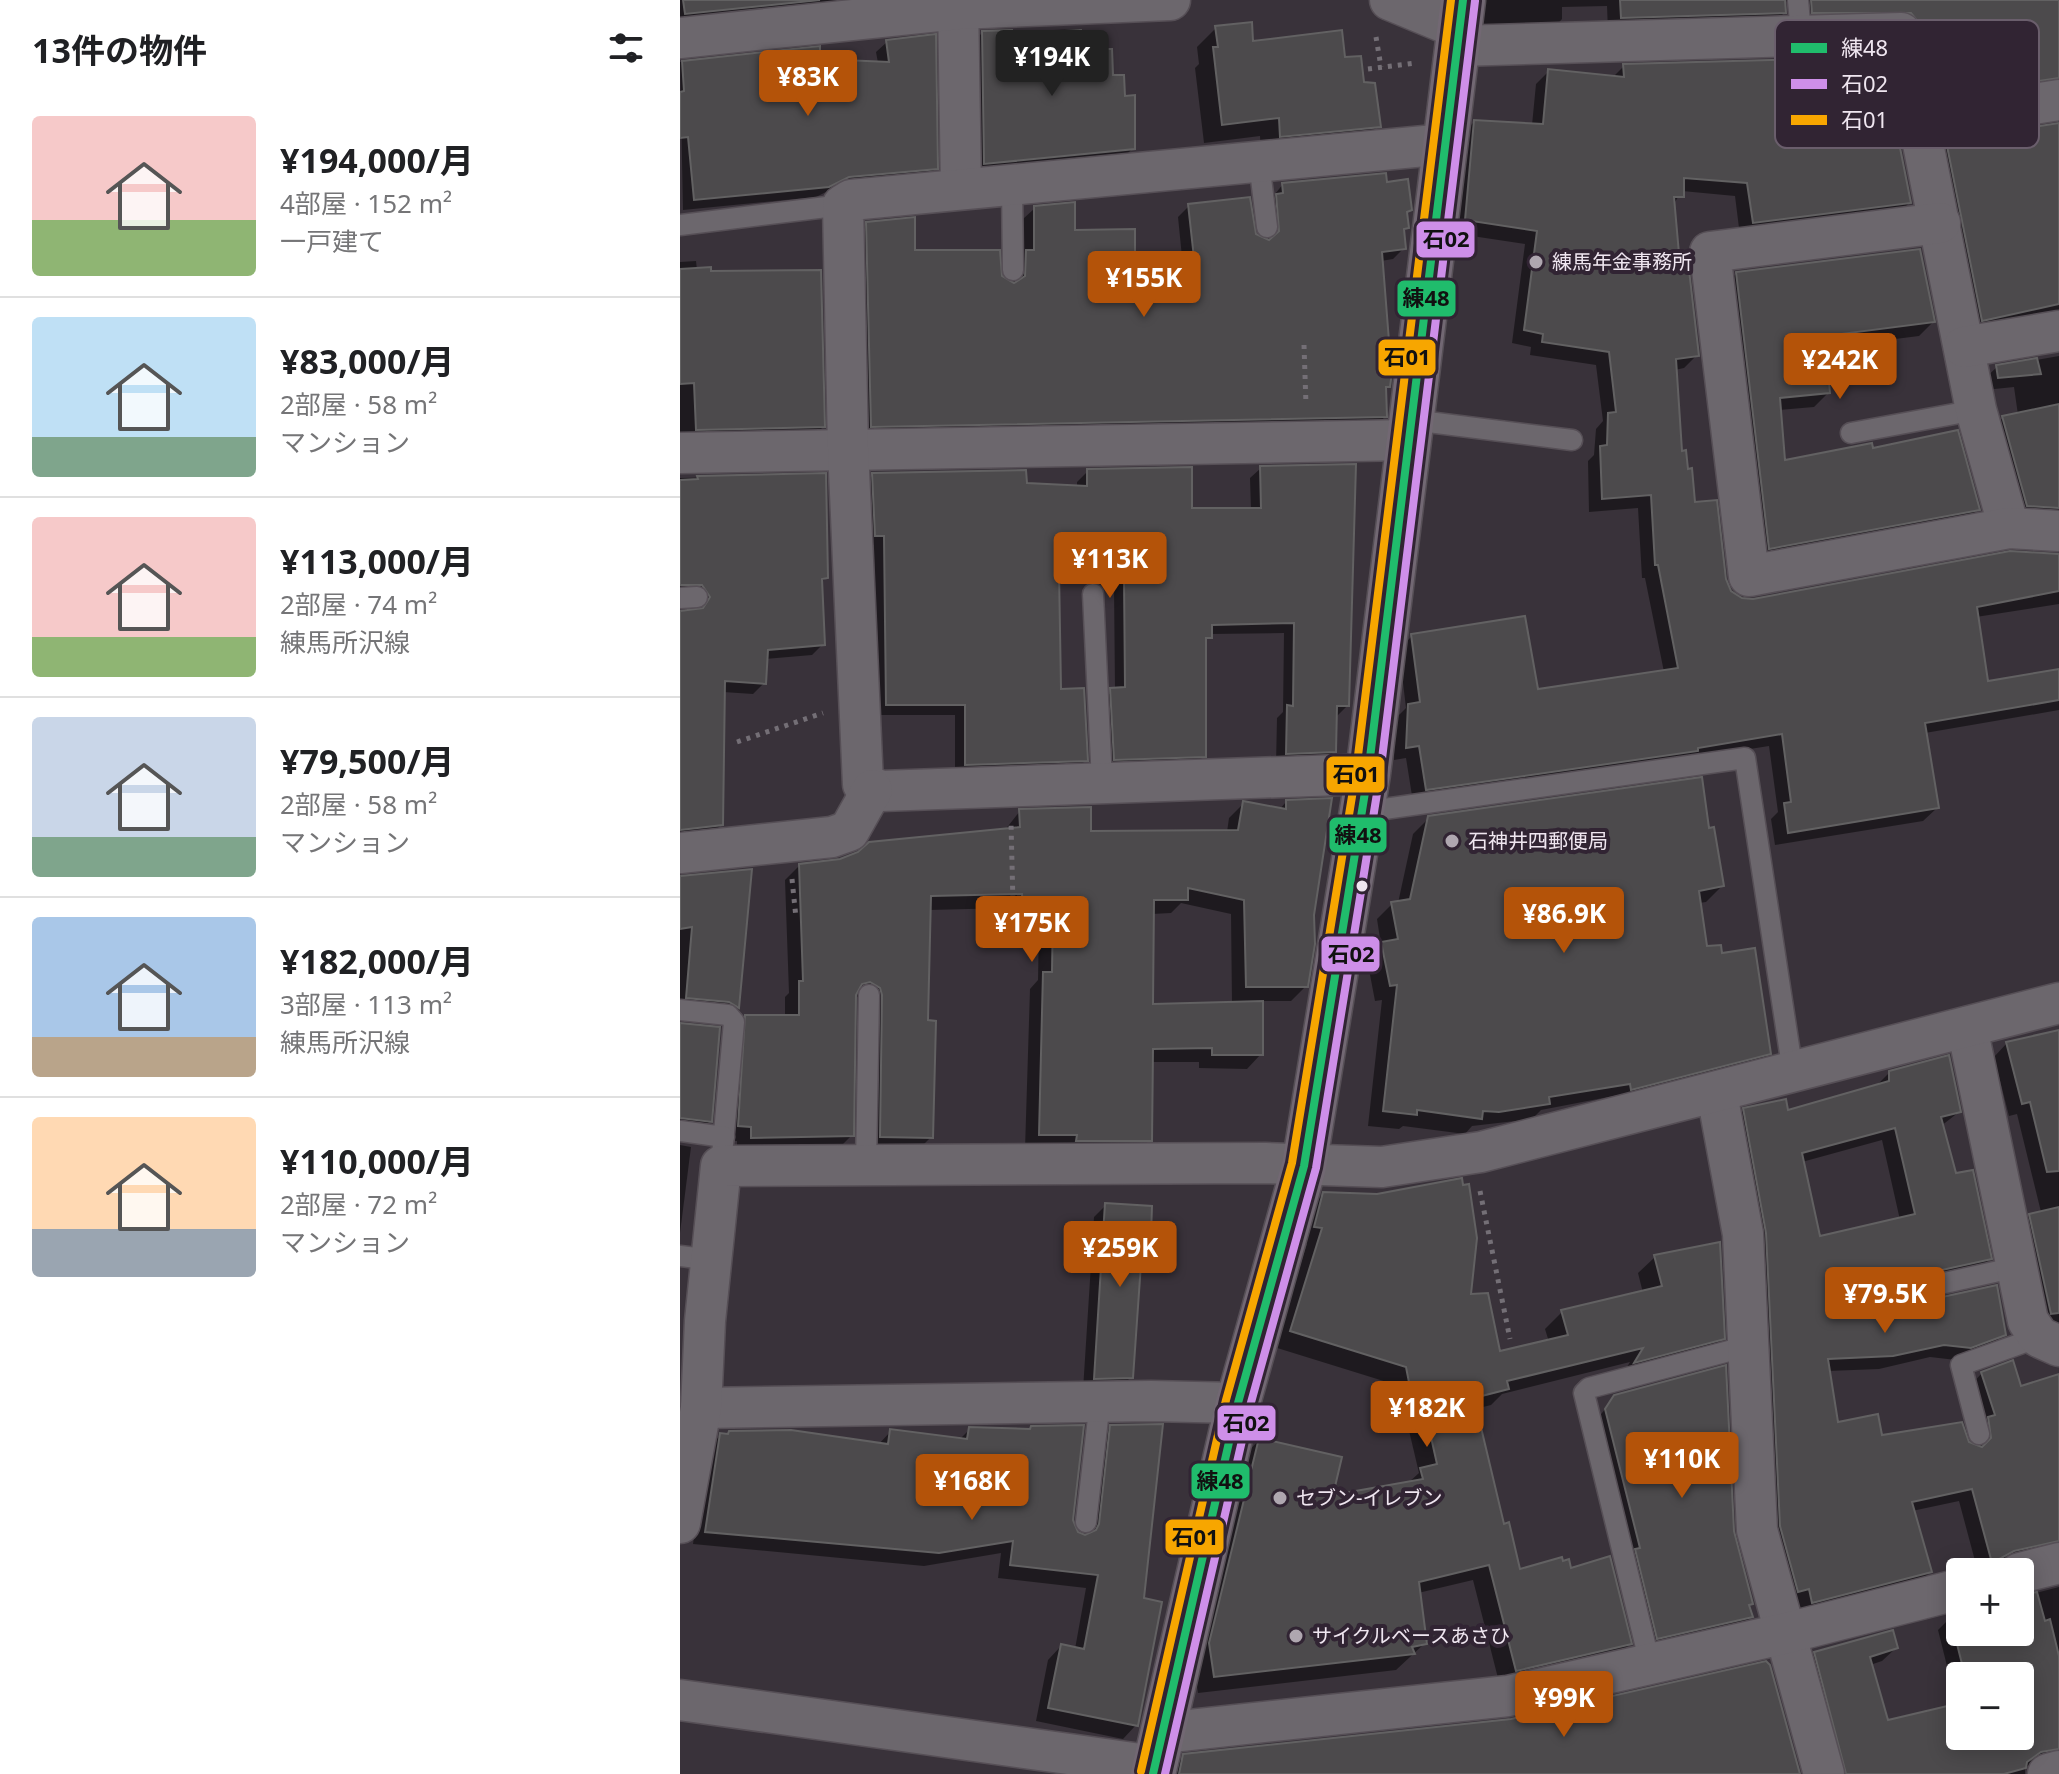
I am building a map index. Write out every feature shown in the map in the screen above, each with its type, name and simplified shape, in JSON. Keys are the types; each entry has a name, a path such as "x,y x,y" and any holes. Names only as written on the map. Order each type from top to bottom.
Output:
{"main road":[{"path":"1157,1758 1238,1403 1304,1166 1365,793 1460,25"}],"street":[{"path":"680,38 958,4 1170,0"},
{"path":"1390,0 1460,25 1800,17"},
{"path":"958,4 961,189"},
{"path":"2039,103 2059,100"},
{"path":"1365,793 1102,782 872,790 863,784 848,448 843,205 851,200 1446,144"},
{"path":"1924,148 1976,410 2009,528"},
{"path":"1940,223 1710,252 1749,576 2009,528 2059,531"},
{"path":"1964,347 2059,331"},
{"path":"680,453 1307,442 1411,430"},
{"path":"680,853 832,837 849,831 872,790"},
{"path":"680,1523 701,1408 696,1258 722,1152 866,1166 1265,1163 1382,1167 1473,1153 1717,1094 2059,1003"},
{"path":"1967,1027 2028,1321 2049,1342"},
{"path":"1717,1094 1743,1234 1757,1530 1824,1774"},
{"path":"701,1408 1100,1401 1238,1403"},
{"path":"2034,1569 2059,1563"},
{"path":"680,1700 1157,1758 1508,1696 1787,1633 1946,1593"},
{"path":"2048,1774 2059,1771"}],"lane":[{"path":"1259,162 1267,227"},
{"path":"1012,185 1013,270"},
{"path":"680,225 843,205"},
{"path":"1851,433 1976,410"},
{"path":"1411,430 1572,440"},
{"path":"1093,594 1102,782"},
{"path":"1365,793 1745,758 1793,1073"},
{"path":"866,1166 869,995"},
{"path":"680,1010 728,1015 734,1022 722,1152 680,1131"},
{"path":"1913,1290 2017,1267"},
{"path":"1979,1434 1961,1365 2049,1342"},
{"path":"1650,1664 1584,1393 1589,1388 1748,1346"},
{"path":"1086,1522 1100,1401"}],"path":[{"path":"1304,345 1307,442"},
{"path":"737,742 815,714 858,712"},
{"path":"995,931 997,924 1008,920 1013,904 1010,786"},
{"path":"1473,1153 1510,1339"}],"building":[{"path":"683,0 820,0 685,14"},
{"path":"1620,0 1785,0 1786,13 1621,18"},
{"path":"1811,0 2059,0 2059,78 2039,81 2039,20 1917,20 1911,13 1812,13"},
{"path":"1252,22 1253,41 1342,30 1345,57 1361,56 1364,82 1375,83 1381,127 1280,137 1279,118 1222,125 1213,47 1218,47 1215,26"},
{"path":"1012,30 1012,34 1081,30 1082,49 1112,49 1113,75 1124,75 1125,96 1135,95 1135,149 984,164 982,31"},
{"path":"936,34 938,169 849,177 829,187 694,200 688,137 680,138 680,92 684,91 682,61 820,46 820,59 889,62 886,40"},
{"path":"1775,60 1775,148 1900,148 1911,203 1753,223 1747,183 1684,178 1684,197 1674,197 1680,265 1689,270 1699,356 1676,359 1682,451 1686,450 1688,469 1692,468 1695,502 1717,500 1726,579 1731,591 1742,598 1753,599 2010,551 2059,554 2059,591 1977,607 1988,681 2059,669 2059,700 1925,723 1939,808 1788,833 1784,803 1791,802 1782,734 1698,748 1698,751 1426,790 1419,746 1406,748 1408,704 1420,702 1411,634 1525,616 1538,689 1678,668 1658,565 1655,565 1651,495 1602,499 1600,446 1607,445 1608,413 1616,412 1609,352 1542,342 1543,334 1524,330 1537,231 1465,220 1474,120 1543,124 1548,69 1624,77 1623,64"},
{"path":"2059,123 2059,304 1982,321 1947,148 2039,148 2039,126"},
{"path":"1386,173 1387,182 1408,179 1412,210 1407,212 1409,228 1404,229 1406,249 1382,252 1389,341 1393,341 1394,357 1390,387 1386,387 1387,417 871,427 866,222 915,217 915,250 1000,250 1002,276 1014,283 1025,276 1026,250 1034,250 1034,206 1075,202 1075,230 1135,229 1135,285 1197,285 1188,204 1250,197 1256,234 1269,240 1279,231 1276,194 1283,193 1282,183"},
{"path":"1920,249 1935,322 1825,336 1830,393 1780,398 1785,460 1872,443 1873,448 1958,430 1980,510 1769,549 1736,272"},
{"path":"711,267 711,271 821,270 825,427 696,430 694,383 680,384 680,269"},
{"path":"2037,358 2041,374 1998,378 1996,365"},
{"path":"2059,404 2059,508 2027,506 2002,416"},
{"path":"1356,464 1349,706 1337,706 1336,752 1286,754 1287,705 1293,706 1294,623 1212,625 1212,638 1206,638 1206,757 1114,760 1110,688 1125,687 1124,577 1117,577 1117,572 1059,571 1061,689 1084,688 1088,761 965,765 965,705 886,705 884,536 875,536 872,473 1026,470 1027,483 1087,486 1087,469 1192,467 1192,508 1261,508 1260,466"},
{"path":"826,473 828,578 822,579 825,645 768,650 766,684 725,681 723,825 680,830 680,611 703,608 710,597 702,585 680,585 680,480 698,479 697,476"},
{"path":"1702,777 1709,828 1714,827 1724,886 1699,891 1707,946 1721,945 1722,953 1755,948 1771,1054 1631,1090 1630,1084 1549,1097 1550,1104 1499,1112 1483,1111 1482,1119 1417,1110 1417,1115 1383,1111 1397,985 1390,986 1381,942 1398,939 1391,902 1410,899 1428,816"},
{"path":"1332,798 1314,915 1315,944 1308,987 1246,987 1244,900 1188,888 1188,900 1154,900 1153,1004 1263,1001 1263,1055 1212,1055 1212,1048 1153,1049 1152,1141 1076,1141 1077,1135 1039,1135 1043,972 1052,972 1053,909 1023,909 1022,894 931,896 928,1020 936,1021 933,1138 880,1137 882,995 880,988 870,982 862,984 856,995 854,1136 751,1138 751,1127 738,1126 745,1015 799,1015 799,981 803,981 799,864 840,859 858,852 869,842 1020,827 1019,809 1091,807 1091,831 1238,830 1243,801 1286,809 1286,800"},
{"path":"752,869 739,1008 729,1002 686,998 692,927 680,929 680,876"},
{"path":"680,1023 720,1027 712,1122 680,1118"},
{"path":"2059,1030 2059,1171 2047,1172 2030,1102 2022,1104 2006,1042"},
{"path":"1949,1055 1961,1112 1941,1117 1956,1173 1973,1170 1992,1259 1910,1277 1904,1281 1900,1292 1904,1299 1915,1303 1997,1285 2006,1335 1971,1348 1944,1345 1893,1356 1828,1359 1838,1422 1878,1414 1882,1435 1962,1422 1969,1442 1982,1447 1991,1438 1988,1417 1995,1415 1981,1372 2013,1360 2021,1386 2059,1374 2059,1541 2014,1551 2001,1558 1991,1558 1972,1489 1912,1502 1932,1572 1812,1603 1809,1589 1798,1592 1780,1526 1766,1233 1743,1108 1786,1099 1788,1110 1889,1081 1889,1071","holes":["1895,1128 1915,1214 1820,1236 1802,1153"]},
{"path":"1462,1178 1463,1185 1469,1184 1477,1238 1471,1294 1488,1293 1500,1351 1568,1335 1561,1310 1662,1286 1654,1255 1720,1242 1725,1339 1634,1363 1643,1348 1507,1381 1509,1389 1474,1398 1504,1524 1509,1522 1520,1569 1562,1557 1563,1561 1569,1559 1571,1568 1610,1556 1632,1644 1516,1671 1489,1565 1419,1582 1427,1644 1412,1647 1415,1654 1214,1677 1209,1643 1259,1438 1342,1457 1333,1495 1423,1479 1420,1468 1437,1464 1424,1406 1414,1408 1406,1367 1290,1331 1322,1228 1314,1227 1323,1192 1377,1194"},
{"path":"1105,1203 1152,1206 1151,1235 1143,1235 1133,1378 1094,1379"},
{"path":"2059,1207 2059,1313 2051,1314 2029,1214"},
{"path":"1726,1365 1734,1531 1753,1604 1749,1605 1753,1617 1657,1639 1635,1549 1640,1548 1605,1409 1614,1395"},
{"path":"1163,1424 1144,1598 1162,1602 1138,1726 1048,1708 1061,1644 1084,1649 1098,1575 1010,1565 1013,1541 939,1553 705,1532 720,1433 791,1430 888,1444 890,1429 967,1439 969,1427 1030,1429 1031,1426 1084,1425 1073,1520 1078,1532 1085,1535 1096,1530 1099,1524 1110,1425"},
{"path":"2037,1592 2045,1621 2050,1619 2059,1656 2059,1749 2041,1752 2027,1762 2026,1768 2004,1774 1846,1774 1814,1652 1893,1630 1898,1648 1870,1657 1888,1720 1946,1706 1946,1750 2034,1750 2034,1662 1962,1662 1958,1646 2034,1646 2034,1593"},
{"path":"1766,1661 1770,1665 1800,1774 1179,1774 1183,1754 1511,1719"}],"transit line":[{"name":"石01","path":"1141,1771 1226,1400 1292,1163 1356,772 1451,0"},
{"name":"練48","path":"1153,1774 1238,1403 1304,1166 1368,774 1463,0"},
{"name":"石02","path":"1165,1774 1250,1406 1316,1168 1380,775 1475,1"}],"place":[{"name":"練馬年金事務所","path":"1536,262"},
{"name":"石神井四郵便局","path":"1452,841"},
{"name":"セブン-イレブン","path":"1280,1498"},
{"name":"サイクルベースあさひ","path":"1296,1636"}]}
